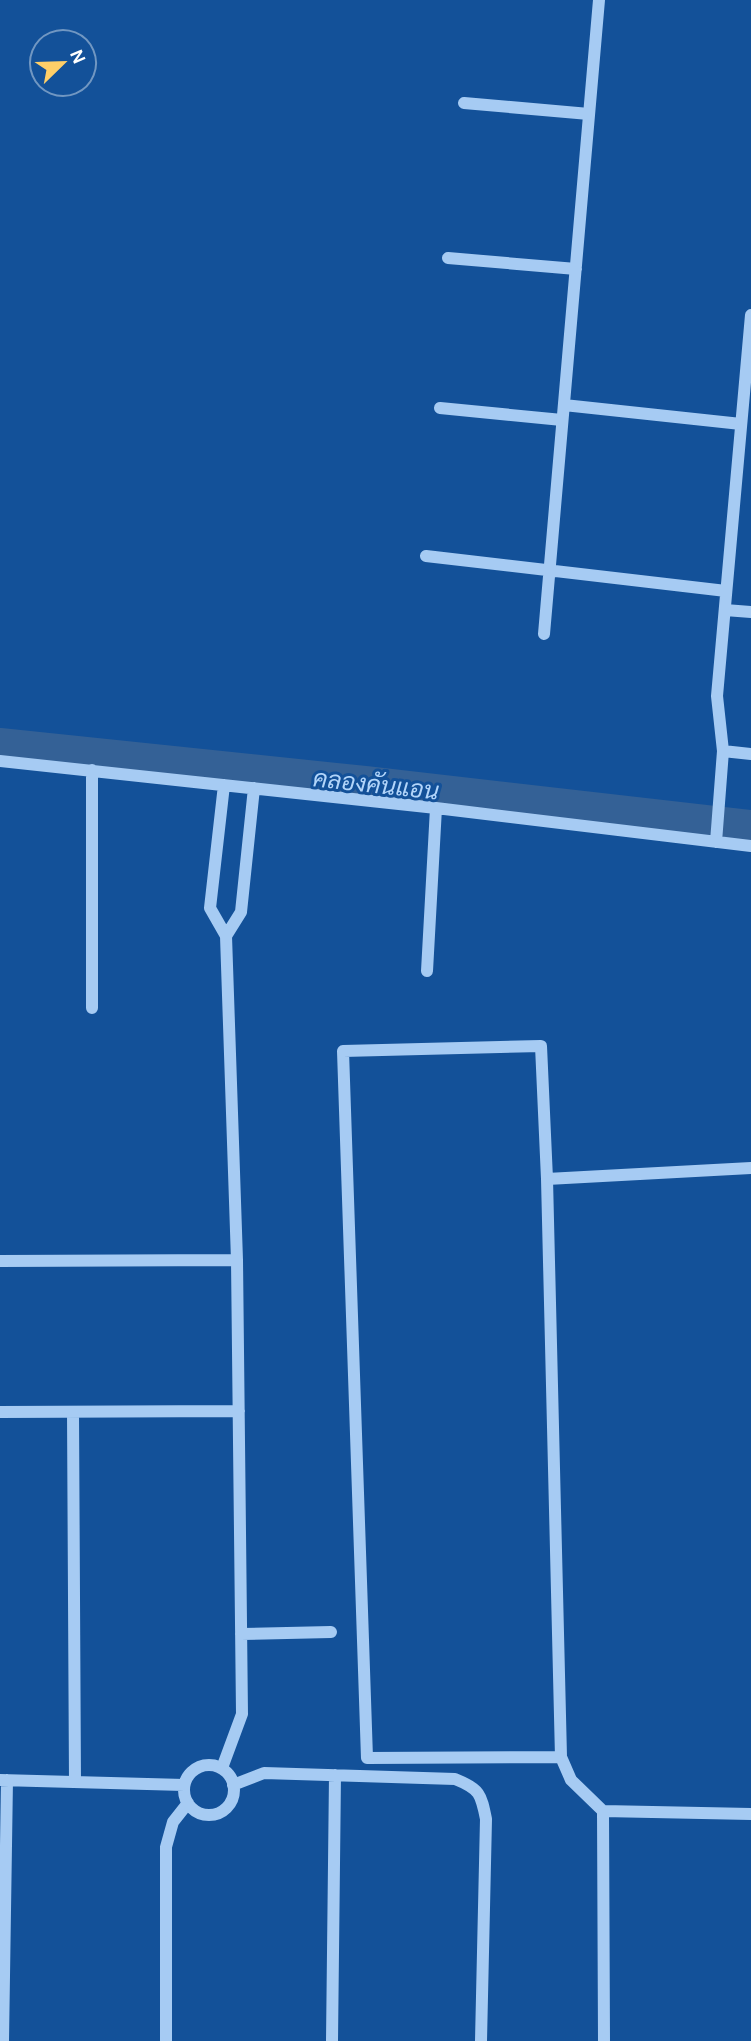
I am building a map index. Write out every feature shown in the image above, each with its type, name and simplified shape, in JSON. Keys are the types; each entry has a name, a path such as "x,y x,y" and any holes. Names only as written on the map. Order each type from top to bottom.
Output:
{"street":[{"path":"544,634 599,0"},
{"path":"464,103 589,114"},
{"path":"448,258 576,269"},
{"path":"716,842 723,751 717,696 726,591 745,458 741,424 751,315"},
{"path":"564,405 741,424"},
{"path":"440,408 562,420"},
{"path":"426,555 726,591"},
{"path":"725,610 751,612"},
{"path":"723,751 751,754"},
{"path":"0,761 436,808 751,846"},
{"path":"92,771 92,1008"},
{"path":"222,1769 242,1714 237,1260 226,936 210,908 224,785"},
{"path":"226,936 241,912 254,788"},
{"path":"427,971 436,808"},
{"path":"561,1757 367,1758 343,1051 541,1046 547,1179 561,1757 571,1780 603,1811 751,1814"},
{"path":"547,1179 751,1168"},
{"path":"0,1261 237,1260"},
{"path":"0,1412 239,1411"},
{"path":"73,1412 75,1782"},
{"path":"241,1634 331,1632"},
{"path":"214,1765 230,1775 233,1794 223,1811 204,1814 188,1803 184,1785 195,1769 214,1765"},
{"path":"233,1785 264,1773 455,1779 472,1786 482,1800 486,1819 481,2041"},
{"path":"332,2041 335,1775"},
{"path":"3,2041 3,1780 184,1785"},
{"path":"166,2041 166,1847 173,1822 188,1803"},
{"path":"603,1811 604,2041"}],"waterway":[{"name":"คลองคันแอน","path":"0,744 751,826"}]}
